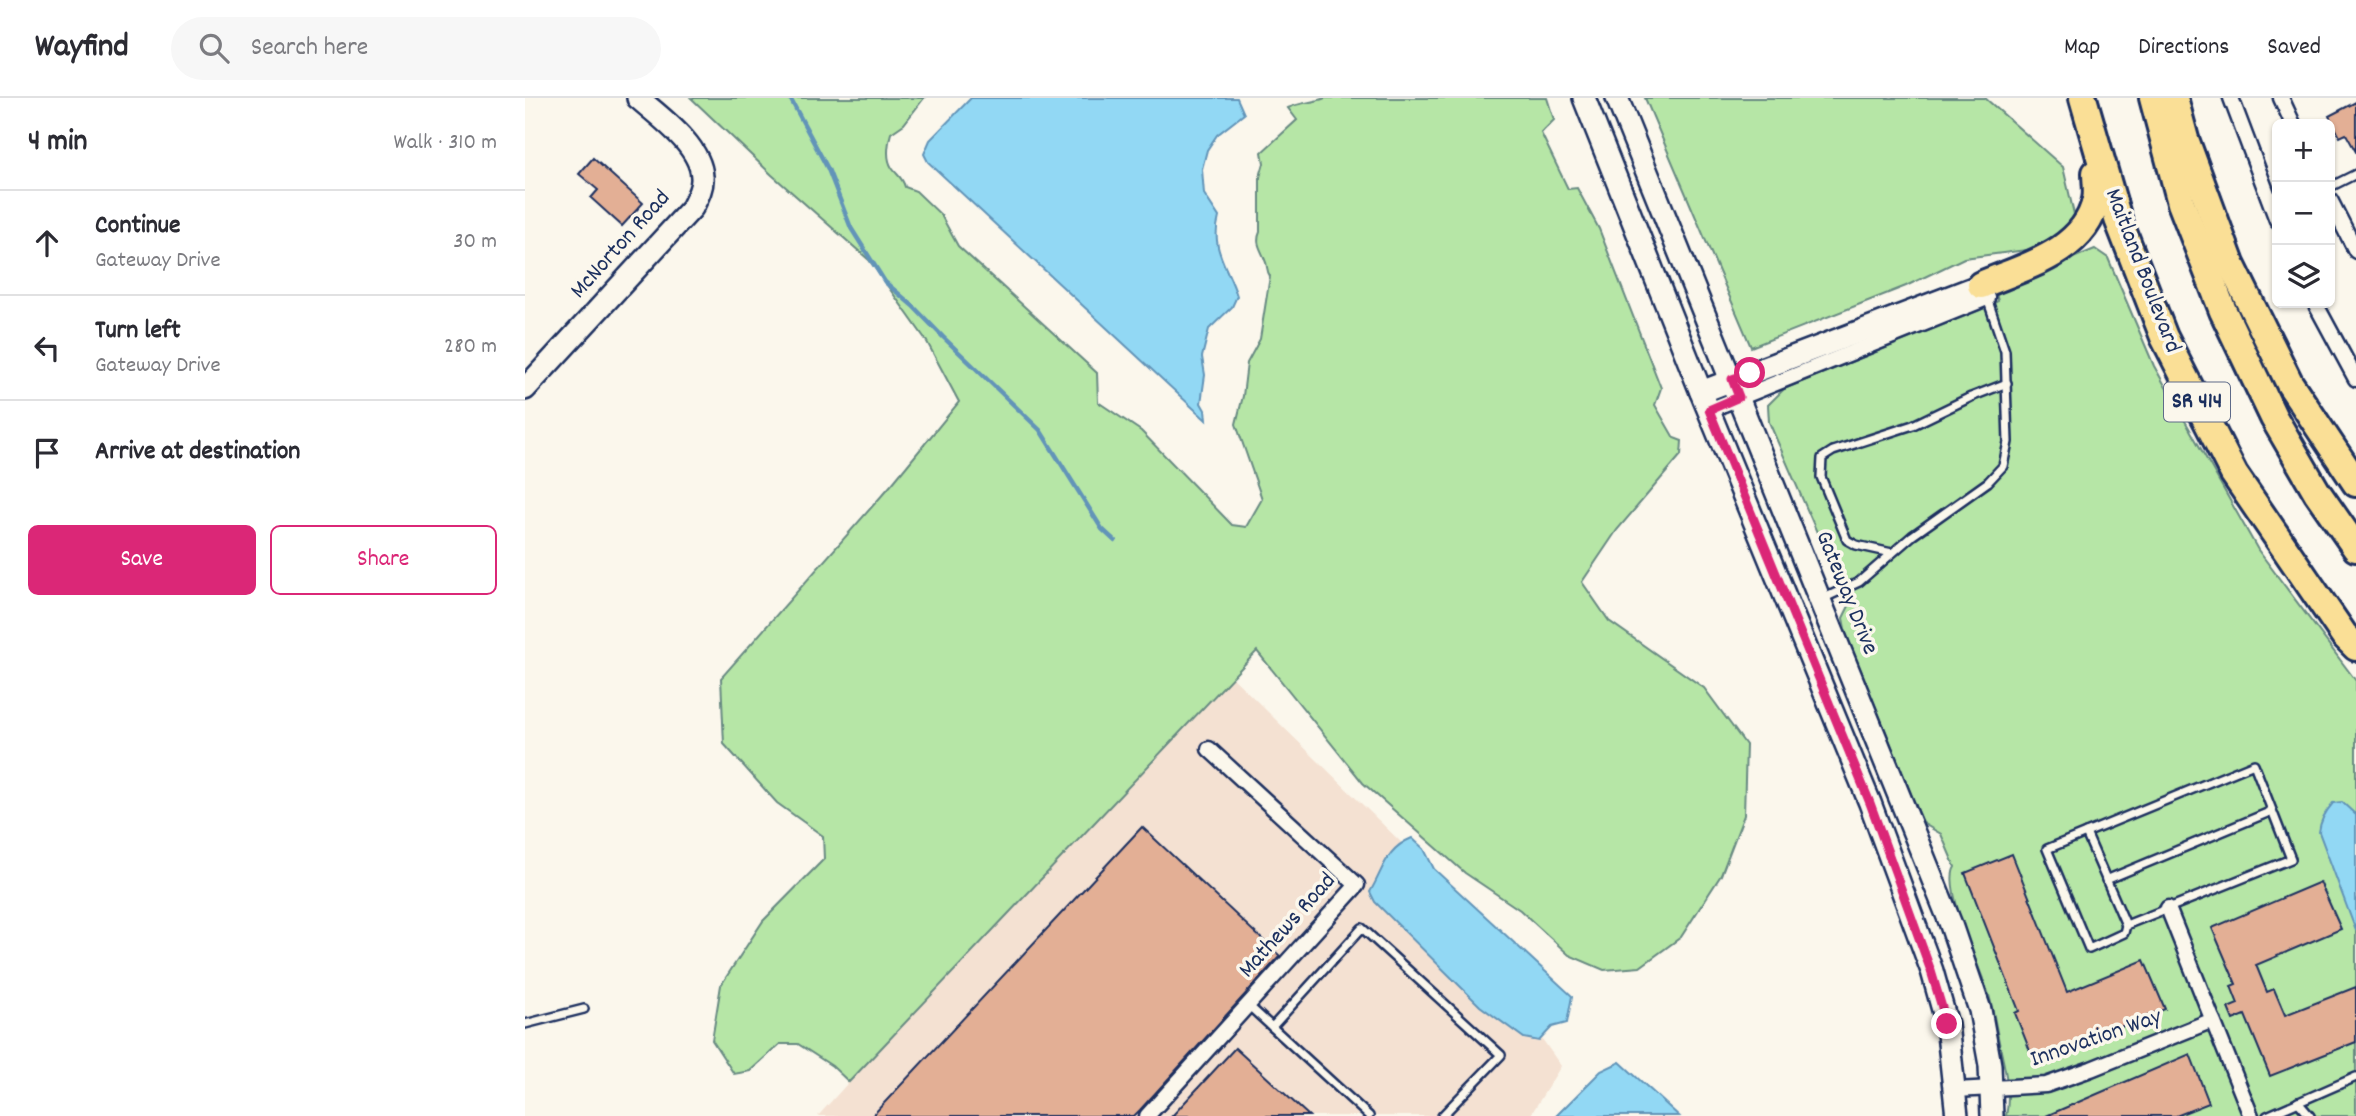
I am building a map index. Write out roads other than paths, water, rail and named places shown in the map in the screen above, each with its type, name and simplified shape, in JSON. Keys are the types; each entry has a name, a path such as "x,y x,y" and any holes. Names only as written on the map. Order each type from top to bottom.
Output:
{"highway":[{"name":"Maitland Boulevard","path":"2083,98 2117,219 2171,350 2234,474 2352,644"},
{"name":"SR 414","path":"2153,98 2181,203 2223,311 2274,418 2317,492 2356,548"},
{"path":"2174,98 2185,139 2231,264 2290,384 2356,483"},
{"path":"1984,291 2072,241 2089,219 2097,199 2095,146"}],"street":[{"name":"McNorton Road","path":"525,389 692,208 700,191 702,177 699,161 684,139 638,98"},
{"path":"1584,98 1894,868 1947,1024 1957,1116"},
{"name":"Gateway Drive","path":"1617,98 1950,922 1980,1010 1990,1065 1992,1116"},
{"path":"2231,98 2272,207"},
{"path":"2281,98 2291,119"},
{"path":"2335,210 2356,251"},
{"path":"1705,401 1984,291"},
{"path":"2318,308 2356,379"},
{"name":"Mathews Road","path":"1147,1116 1357,885 1209,749"},
{"path":"1894,868 1924,857"},
{"path":"2168,908 2251,1116"},
{"name":"Innovation Way","path":"1956,1090 2046,1085 2213,1020"}],"lane":[{"path":"2335,184 2356,174"},
{"path":"1821,600 1859,582 1937,517 1988,482 2003,466 2008,442 2005,351 1984,291"},
{"path":"1892,553 1856,545 1847,540 1821,477 1822,458 1833,451 1913,425 2007,383"},
{"path":"2086,833 2126,925 2124,933 2089,949 2047,849 2254,764 2291,859 2126,925"},
{"path":"2106,880 2272,811"},
{"path":"1272,1027 1361,929 1501,1055 1442,1116"},
{"path":"1248,1005 1369,1116"},
{"path":"525,1024 584,1009"},
{"path":"2267,1116 2356,1077"},
{"path":"2298,1102 2310,1116"}],"water":[{"path":"971,98 1237,98 1244,114 1217,135 1207,150 1202,169 1204,194 1219,217 1218,248 1237,296 1232,307 1209,329 1202,357 1205,375 1201,403 1206,420 928,162 924,154 930,140"},
{"path":"2342,802 2356,815 2356,931 2319,832 2330,806"},
{"path":"1412,838 1424,849 1434,869 1572,996 1567,1023 1552,1027 1539,1041 1524,1038 1480,1006 1375,902 1370,892 1386,860 1396,848"},
{"path":"1620,1062 1679,1116 1556,1116 1601,1071"}],"waterway":[{"path":"790,98 828,169 851,228 885,282 1040,430 1102,529 1115,541"}]}
